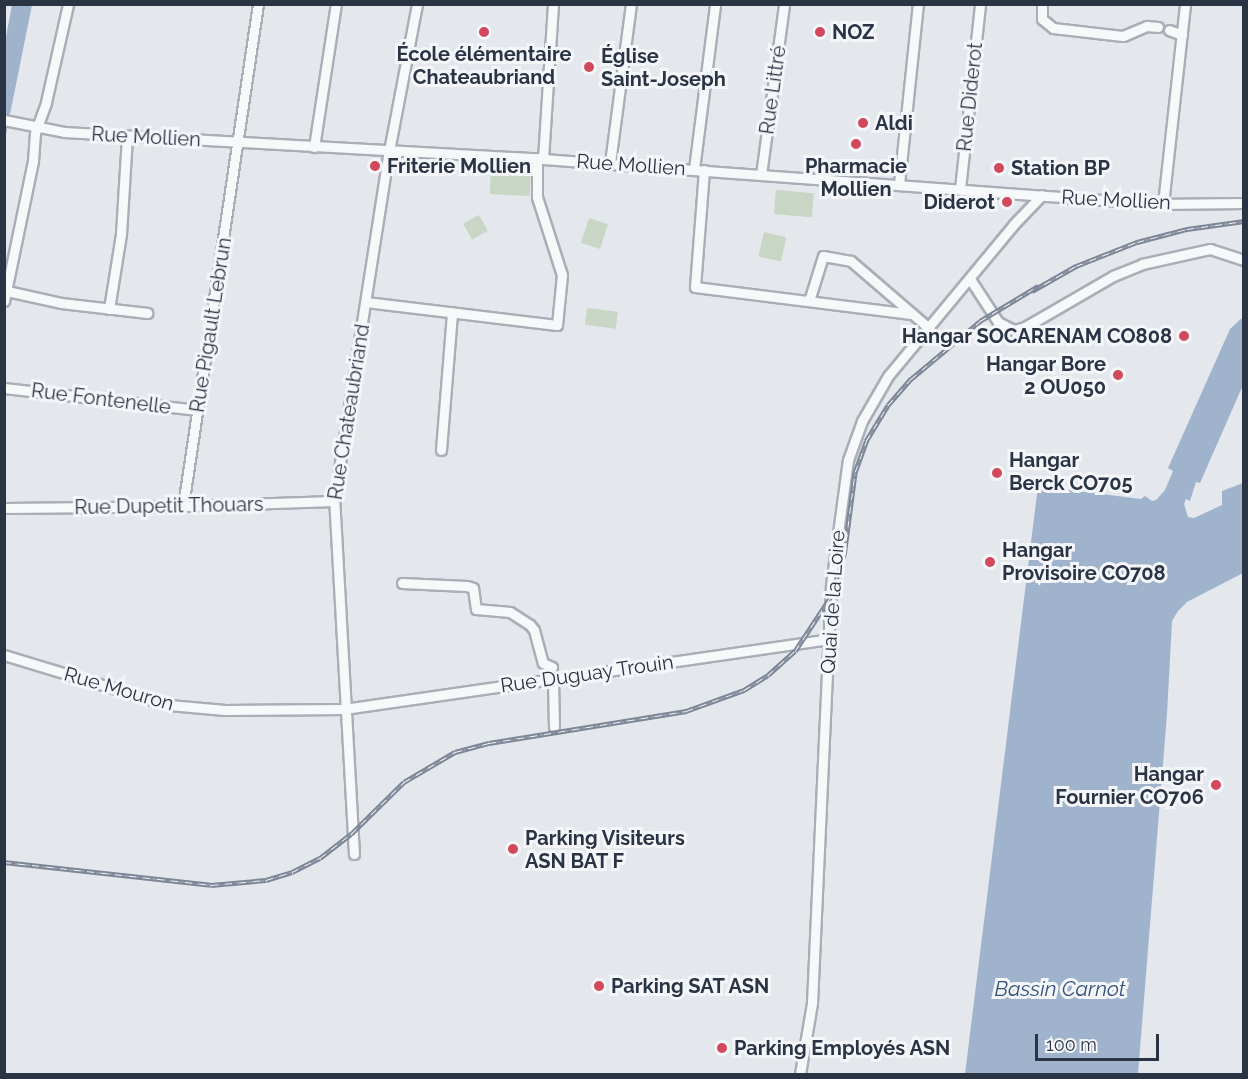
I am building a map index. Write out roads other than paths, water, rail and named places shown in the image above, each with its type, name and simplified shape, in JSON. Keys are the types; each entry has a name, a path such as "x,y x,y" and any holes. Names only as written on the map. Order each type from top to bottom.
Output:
{"street":[{"path":"68,4 46,102 36,128 33,161 6,296 147,313"},
{"name":"Rue Pigault Lebrun","path":"183,506 258,4"},
{"path":"314,147 336,4"},
{"name":"Rue Chateaubriand","path":"354,854 334,501 389,151 417,4"},
{"path":"366,302 556,324 562,275 537,197 553,4"},
{"path":"610,163 631,4"},
{"path":"715,4 699,170 695,287 911,314"},
{"name":"Rue Littré","path":"761,175 784,4"},
{"path":"899,184 918,4"},
{"name":"Rue Diderot","path":"960,189 980,4"},
{"path":"1042,4 1042,19 1053,28 1123,36 1148,26 1158,27"},
{"path":"1163,204 1185,4"},
{"path":"1169,30 1182,34"},
{"name":"Rue Mollien","path":"4,120 36,128 127,136 540,158 1163,204 1244,203"},
{"path":"110,309 121,234 127,136"},
{"name":"Quai de la Loire","path":"801,1074 812,1003 829,639 839,515 851,449 880,389 1014,224 1042,195"},
{"path":"970,279 999,322 1014,330 1025,327 1113,276 1142,264 1210,249 1244,260"},
{"path":"809,301 823,256 851,261 929,328"},
{"path":"441,450 452,312"},
{"name":"Rue Fontenelle","path":"4,388 198,410"},
{"name":"Rue Dupetit Thouars","path":"4,508 334,501"},
{"path":"402,583 473,588 476,609 510,612 530,625 534,630 543,663 552,667"},
{"name":"Rue Duguay Trouin","path":"344,709 829,639"},
{"name":"Rue Mouron","path":"4,655 169,705 225,710 344,709"},
{"path":"553,680 554,727"}],"water":[{"path":"12,5 32,5 5,139 5,42"},
{"name":"Bassin Carnot","path":"1243,317 1243,385 1200,483 1196,482 1190,501 1186,499 1184,504 1188,517 1194,518 1222,505 1222,491 1243,483 1243,573 1187,602 1172,621 1167,714 1138,1074 965,1074 1038,486 1141,499 1145,496 1152,501 1156,500 1165,490 1173,471 1168,468 1230,329"}],"railway":[{"path":"1032,291 1076,266 1137,242 1187,229 1244,221"},
{"path":"4,862 211,885 266,880 292,872 320,858 351,834 404,782 455,752 489,743 686,711 744,690 768,675 795,651 830,598 844,555 855,472 866,441 888,405 911,379 980,321 1038,286"}],"place":[{"name":"École élémentaire Chateaubriand","path":"484,32"},
{"name":"NOZ","path":"820,32"},
{"name":"Église Saint-Joseph","path":"589,67"},
{"name":"Aldi","path":"863,123"},
{"name":"Pharmacie Mollien","path":"856,144"},
{"name":"Friterie Mollien","path":"375,166"},
{"name":"Station BP","path":"999,168"},
{"name":"Diderot","path":"1007,202"},
{"name":"Hangar SOCARENAM CO808","path":"1184,336"},
{"name":"Hangar Bore 2 OU050","path":"1118,375"},
{"name":"Hangar Berck CO705","path":"997,473"},
{"name":"Hangar Provisoire CO708","path":"990,562"},
{"name":"Hangar Fournier CO706","path":"1216,785"},
{"name":"Parking Visiteurs ASN BAT F","path":"513,849"},
{"name":"Parking SAT ASN","path":"599,986"},
{"name":"Parking Employés ASN","path":"722,1048"}]}
